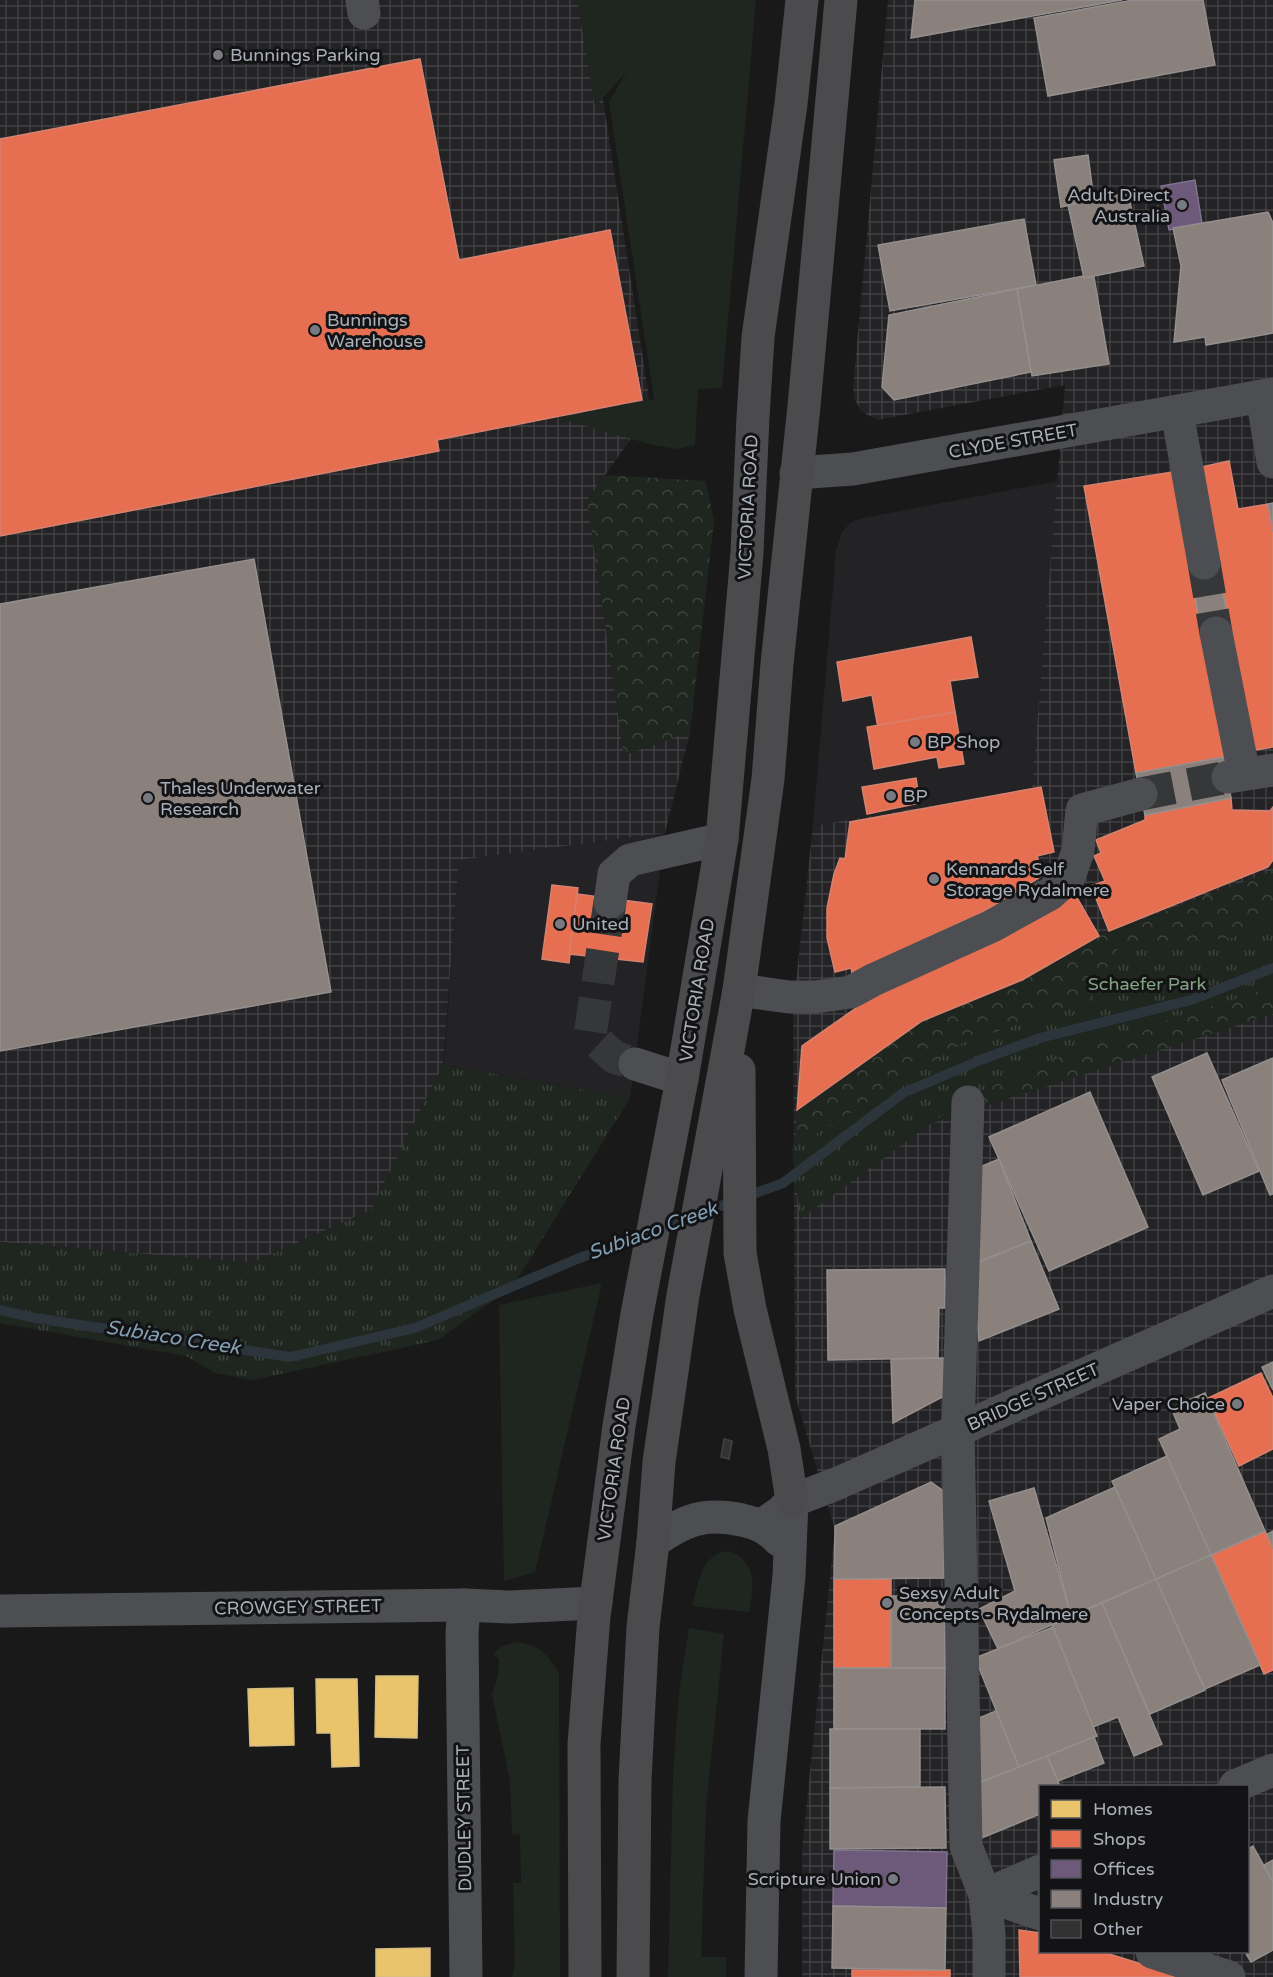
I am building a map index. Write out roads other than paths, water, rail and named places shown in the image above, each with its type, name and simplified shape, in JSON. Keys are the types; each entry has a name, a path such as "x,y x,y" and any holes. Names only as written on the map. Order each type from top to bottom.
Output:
{"highway":[{"name":"VICTORIA ROAD","path":"585,1977 584,1744 588,1671 619,1426 637,1314 682,1079 722,838 747,554 758,337 791,104 802,0"},
{"path":"633,1977 635,1780 643,1627 659,1462 683,1295 739,990 768,779 841,0"},
{"name":"CLYDE STREET","path":"751,471 796,473"},
{"path":"739,990 742,1268 784,1449 792,1501"}],"street":[{"name":"CLYDE STREET","path":"796,473 853,469 1267,395"},
{"path":"1267,395 1273,462"},
{"path":"1177,412 1204,563"},
{"path":"1216,633 1248,774"},
{"path":"739,990 798,997 851,992 992,926 1050,894 1069,877 1078,851 1082,810 1141,794"},
{"path":"610,902 614,874 630,861 722,838"},
{"path":"635,1064 682,1079"},
{"path":"968,1102 958,1430 966,1846 984,1896 989,1935 989,1977"},
{"name":"BRIDGE STREET","path":"762,1525 792,1501 1273,1291"},
{"path":"760,1977 765,1821 790,1563 792,1501"},
{"path":"653,1542 680,1525 707,1516 726,1517 762,1525 771,1531 785,1550 790,1563"},
{"name":"CROWGEY STREET","path":"0,1611 510,1606 596,1603"},
{"name":"DUDLEY STREET","path":"464,1605 462,1659 466,1977"},
{"path":"1237,1785 1273,1770"},
{"path":"984,1896 1039,1872"},
{"path":"984,1896 1039,1913"},
{"path":"1155,1953 1229,1977"}],"waterway":[{"name":"Subiaco Creek","path":"0,1310 35,1318 290,1357 415,1328 577,1259 783,1183 903,1093 983,1059 1040,1038 1191,1000 1273,968"}],"tunnel":[{"path":"1204,563 1216,633"},
{"path":"1141,794 1228,777"},
{"path":"610,902 590,1035 614,1057 635,1064"}],"place":[{"name":"Bunnings Parking","path":"218,55"},
{"name":"Adult Direct Australia","path":"1182,205"},
{"name":"Bunnings Warehouse","path":"315,330"},
{"name":"BP Shop","path":"915,742"},
{"name":"BP","path":"891,796"},
{"name":"Thales Underwater Research","path":"148,798"},
{"name":"Kennards Self Storage Rydalmere","path":"934,879"},
{"name":"United","path":"560,924"},
{"name":"Vaper Choice","path":"1237,1404"},
{"name":"Sexsy Adult Concepts - Rydalmere","path":"887,1603"},
{"name":"Scripture Union","path":"893,1879"}],"park label":[{"name":"Schaefer Park","path":"1147,984"}]}
